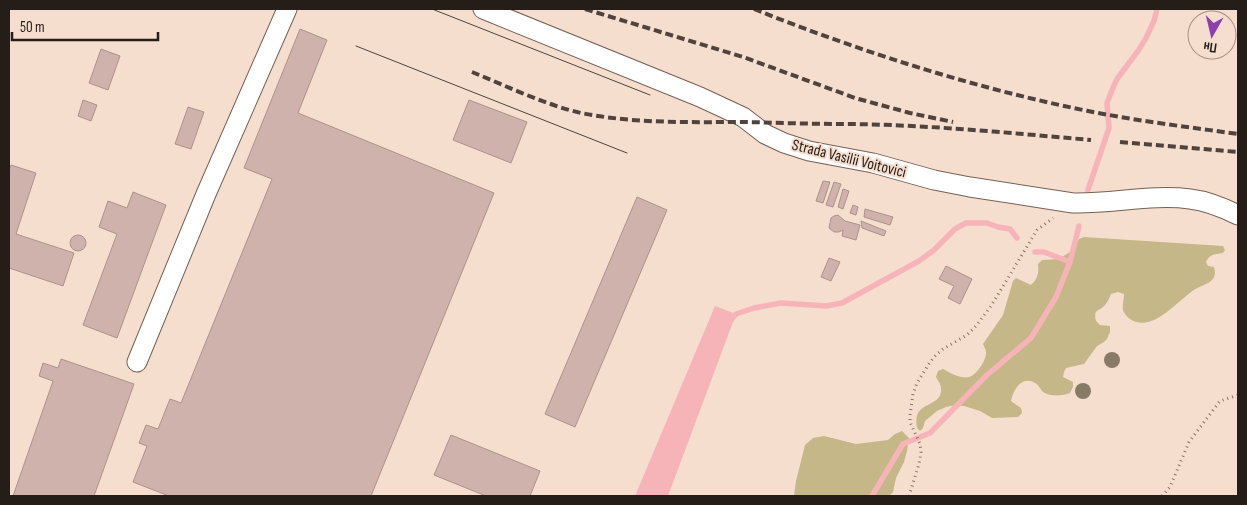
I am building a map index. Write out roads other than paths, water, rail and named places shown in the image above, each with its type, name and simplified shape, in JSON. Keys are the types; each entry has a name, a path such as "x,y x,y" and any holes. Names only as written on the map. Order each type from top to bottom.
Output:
{"street":[{"path":"137,362 206,194 288,9"},
{"name":"Strada Vasilii Voitovici","path":"483,9 700,97 743,117 766,134 784,143 809,151 873,163 952,184 1073,202 1090,203 1166,198 1191,199 1238,215"}],"waterway":[{"path":"1088,190 1109,128 1107,103 1117,79 1146,38 1157,9"},
{"path":"731,320 736,314 754,308 781,303 826,306 842,303 919,261 934,250 955,229 966,223 987,223 1010,229 1017,238"},
{"path":"872,496 903,444 930,433 987,375 1031,338 1056,297 1070,262 1079,226"},
{"path":"1035,252 1044,252 1070,262"}],"tram line":[{"path":"432,9 650,95"},
{"path":"356,46 627,153"}],"railway":[{"path":"585,9 743,57 855,98 953,122"},
{"path":"754,9 836,40 919,68 1045,102 1107,115 1238,134"},
{"path":"472,72 526,95 568,110 602,117 664,122 910,126 1091,140"},
{"path":"1120,142 1238,152"}]}
